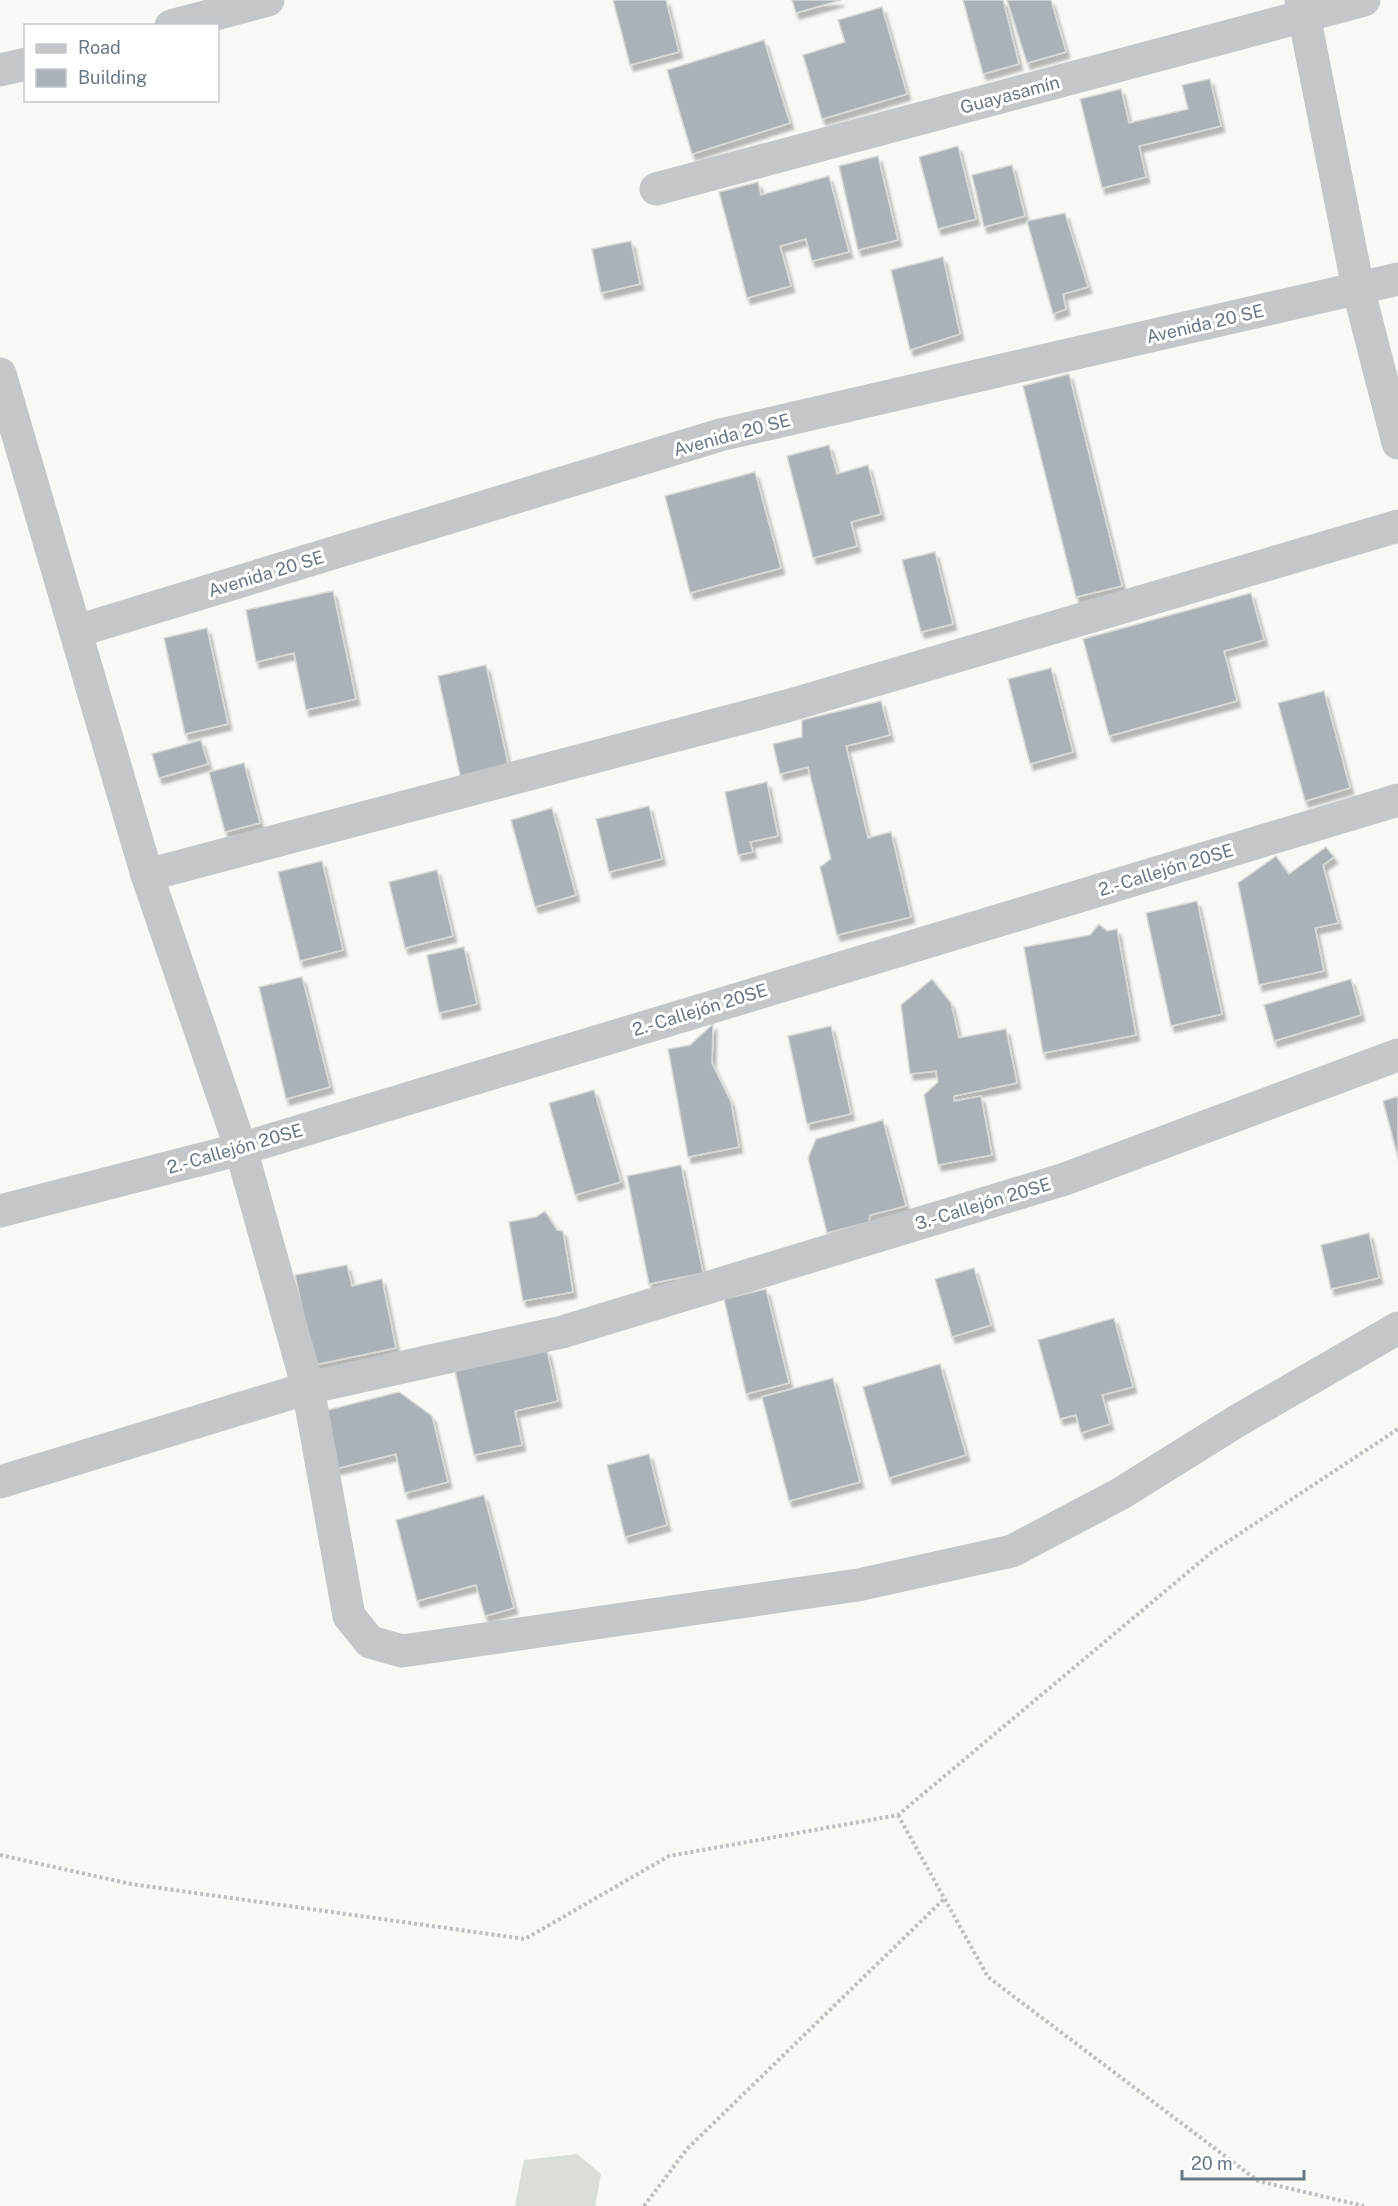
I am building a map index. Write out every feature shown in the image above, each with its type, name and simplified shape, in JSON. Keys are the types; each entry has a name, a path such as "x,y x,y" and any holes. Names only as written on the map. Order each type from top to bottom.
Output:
{"street":[{"path":"175,24 206,8 268,0"},
{"name":"Guayasamín","path":"656,189 1303,8 1364,0"},
{"path":"1303,8 1358,288 1398,443"},
{"path":"0,70 24,64"},
{"name":"Avenida 20 SE","path":"77,631 720,435 1398,279"},
{"path":"0,374 147,875 241,1149 308,1388 350,1616 370,1642 402,1651 858,1585 1012,1551 1120,1494 1237,1421 1398,1328"},
{"path":"147,875 787,706 1398,526"},
{"name":"2.- Callejón 20SE","path":"0,1211 241,1149 1398,800"},
{"name":"3.- Callejón 20SE","path":"0,1482 308,1388 562,1332 1065,1179 1398,1055"}],"path":[{"path":"0,1855 131,1884 525,1939 669,1856 898,1815 1212,1552 1398,1429"},
{"path":"898,1815 988,1977 1258,2181 1364,2206"},
{"path":"644,2206 687,2149 945,1898"}],"shaded area":[{"path":"577,2154 601,2174 595,2206 515,2206 524,2160"}],"building":[{"path":"613,0 666,0 679,52 630,65"},
{"path":"792,0 841,0 796,13"},
{"path":"963,0 1003,0 1019,64 983,74"},
{"path":"1007,0 1051,0 1066,52 1027,63"},
{"path":"882,7 907,94 822,119 803,55 845,42 838,20"},
{"path":"764,40 790,123 692,154 667,70"},
{"path":"1210,79 1221,126 1139,146 1146,177 1102,188 1080,99 1121,89 1129,123 1188,109 1182,85"},
{"path":"958,146 976,219 938,229 919,157"},
{"path":"878,156 898,240 858,250 839,166"},
{"path":"1012,165 1025,216 984,227 972,175"},
{"path":"829,176 849,252 812,261 806,239 780,246 791,286 747,298 719,192 758,182 761,195"},
{"path":"1065,213 1088,287 1063,294 1066,309 1053,314 1027,221"},
{"path":"631,241 640,284 601,293 592,249"},
{"path":"943,257 960,334 910,350 891,270"},
{"path":"1069,374 1122,586 1076,597 1023,386"},
{"path":"829,445 837,474 868,465 881,514 851,522 857,546 813,558 787,456"},
{"path":"755,472 781,568 690,593 665,496"},
{"path":"935,552 953,624 921,632 902,560"},
{"path":"333,591 356,699 306,710 294,653 256,662 246,610"},
{"path":"1251,593 1264,640 1224,651 1237,701 1109,736 1083,639"},
{"path":"207,628 228,724 185,734 164,638"},
{"path":"486,665 509,768 461,779 438,676"},
{"path":"1051,668 1073,752 1030,764 1008,679"},
{"path":"1324,691 1350,788 1305,801 1278,703"},
{"path":"881,701 890,735 846,746 868,838 891,832 911,917 837,935 820,867 831,859 808,767 780,774 773,744 802,737 802,720"},
{"path":"201,740 208,764 159,778 152,754"},
{"path":"244,763 260,823 225,832 209,772"},
{"path":"767,782 778,836 750,842 753,852 738,855 725,792"},
{"path":"649,806 662,859 609,872 596,819"},
{"path":"552,808 576,895 535,907 511,820"},
{"path":"1326,847 1334,857 1323,865 1338,923 1315,928 1324,971 1259,985 1238,883 1276,856 1289,874"},
{"path":"322,861 343,950 300,961 278,872"},
{"path":"437,870 453,936 405,948 389,882"},
{"path":"1197,901 1222,1014 1171,1026 1146,913"},
{"path":"1099,924 1107,931 1117,929 1136,1035 1043,1053 1024,947 1090,935"},
{"path":"464,947 477,1004 439,1013 427,955"},
{"path":"302,977 330,1087 286,1099 259,987"},
{"path":"932,979 951,1003 959,1038 1006,1029 1017,1083 954,1096 954,1101 981,1096 992,1155 938,1165 924,1095 938,1082 936,1071 910,1074 901,1005"},
{"path":"1351,979 1361,1015 1274,1041 1264,1005"},
{"path":"713,1024 712,1063 731,1102 739,1147 688,1157 668,1049 690,1045"},
{"path":"831,1026 851,1114 807,1124 788,1036"},
{"path":"594,1090 621,1182 575,1195 549,1103"},
{"path":"1398,1096 1398,1158 1383,1101"},
{"path":"883,1120 906,1206 870,1215 869,1222 827,1233 808,1158 816,1139"},
{"path":"681,1165 703,1273 649,1284 627,1176"},
{"path":"545,1211 557,1230 563,1231 573,1292 523,1301 509,1222 536,1217"},
{"path":"1369,1233 1379,1278 1331,1289 1321,1245"},
{"path":"347,1265 352,1286 382,1279 396,1348 314,1365 295,1275"},
{"path":"974,1268 991,1325 952,1337 935,1279"},
{"path":"766,1289 789,1383 746,1394 724,1299"},
{"path":"1114,1318 1133,1387 1102,1395 1110,1424 1081,1433 1076,1415 1060,1419 1038,1340"},
{"path":"547,1350 558,1401 515,1411 522,1445 474,1455 455,1371"},
{"path":"940,1364 966,1455 889,1478 863,1387"},
{"path":"833,1378 860,1482 789,1501 762,1397"},
{"path":"399,1392 432,1416 448,1482 405,1493 396,1454 335,1469 320,1412"},
{"path":"649,1454 667,1525 625,1537 607,1465"},
{"path":"484,1495 514,1608 485,1616 476,1585 417,1601 396,1520"}]}
